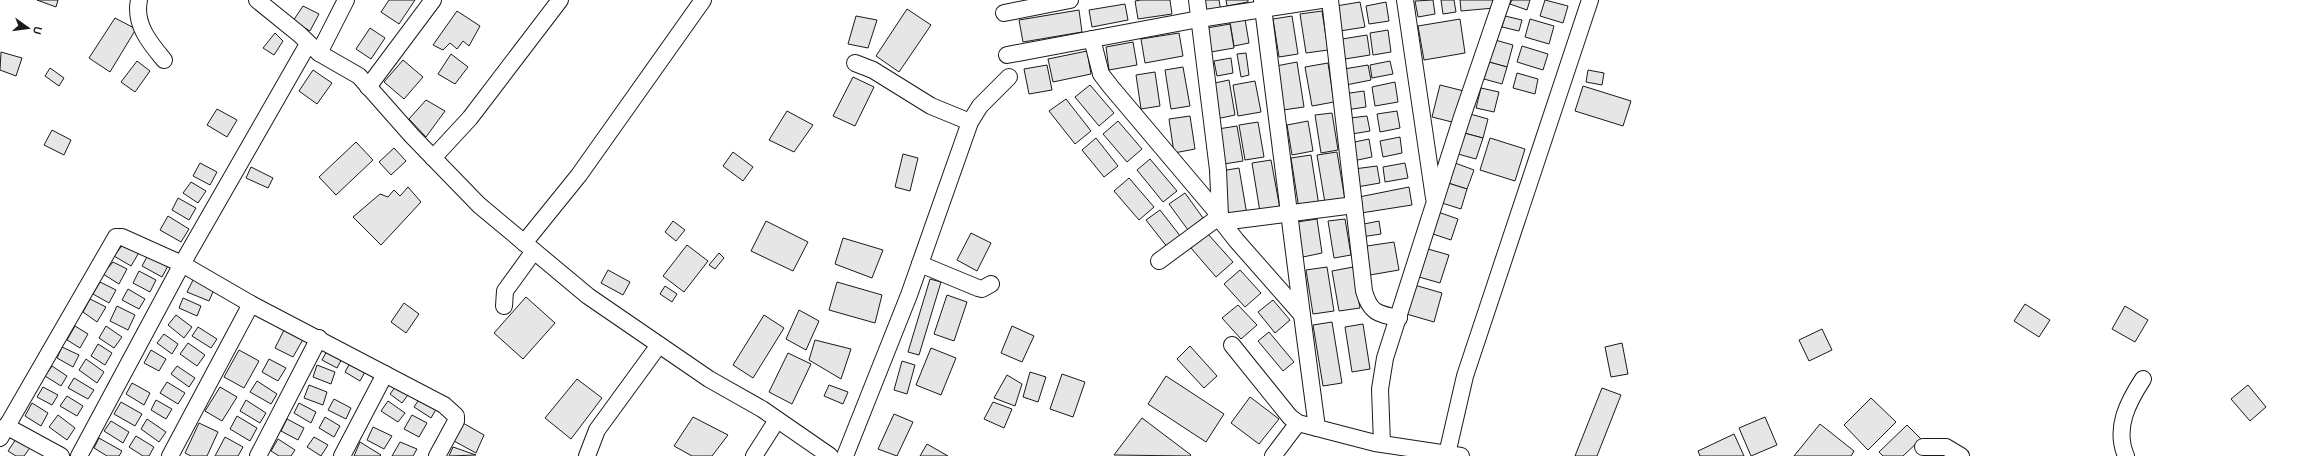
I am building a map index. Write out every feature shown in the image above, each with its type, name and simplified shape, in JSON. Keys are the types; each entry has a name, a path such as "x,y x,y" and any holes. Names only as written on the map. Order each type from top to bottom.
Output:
{"street":[{"path":"139,0 137,8 139,24 151,44 164,60"},
{"path":"257,0 300,34 313,49 359,76 433,158 479,205 588,296 659,345 830,456"},
{"path":"79,456 182,264 313,49 346,0"},
{"path":"368,87 433,0"},
{"path":"433,158 470,118 560,0"},
{"path":"504,306 505,291 529,247 703,0"},
{"path":"1004,13 1070,0"},
{"path":"1197,0 1218,170 1221,219"},
{"path":"1007,55 1199,19 1263,5 1321,0"},
{"path":"1330,0 1367,302 1377,314 1399,318"},
{"path":"1405,0 1435,202"},
{"path":"1376,447 1380,389 1385,358 1502,0"},
{"path":"1232,345 1290,417 1298,423 1376,447 1454,455 1465,376 1590,0"},
{"path":"1263,5 1317,428"},
{"path":"1092,39 1097,62 1106,80 1302,315"},
{"path":"855,63 873,70 931,106 970,122"},
{"path":"845,456 884,360 920,264 970,122 980,106 1009,77"},
{"path":"1159,261 1221,219 1289,214 1354,205"},
{"path":"62,456 3,432 116,237 122,237 182,264 251,304 319,338 444,405 456,416 455,426 437,456"},
{"path":"920,264 978,288 982,289 991,284"},
{"path":"170,456 251,304"},
{"path":"258,456 319,338"},
{"path":"587,456 598,430 659,345"},
{"path":"342,456 385,374"},
{"path":"2126,456 2121,436 2124,418 2128,402 2143,378"},
{"path":"754,456 776,420"},
{"path":"1273,456 1298,423"},
{"path":"1923,447 1946,447 1962,456"}],"building":[{"path":"37,0 58,0 56,7"},
{"path":"389,0 415,0 399,24 381,12"},
{"path":"1170,0 1172,14 1138,19 1135,1"},
{"path":"1202,0 1219,0 1221,11 1205,14"},
{"path":"1226,0 1248,0 1248,2 1227,6"},
{"path":"1433,0 1435,14 1418,17 1415,1"},
{"path":"1441,0 1454,0 1456,12 1443,14"},
{"path":"1460,0 1493,0 1494,8 1461,11"},
{"path":"1512,0 1530,0 1527,10 1510,4"},
{"path":"1545,0 1568,6 1563,23 1540,16"},
{"path":"1360,2 1365,27 1340,31 1336,6"},
{"path":"1386,2 1389,21 1369,24 1366,6"},
{"path":"1125,4 1128,20 1092,27 1089,10"},
{"path":"303,6 319,14 310,31 293,21"},
{"path":"907,9 931,25 899,72 876,56"},
{"path":"1079,10 1082,32 1023,42 1019,20"},
{"path":"457,11 480,26 469,46 463,41 457,49 450,43 443,50 433,45"},
{"path":"1322,11 1328,50 1306,53 1300,14"},
{"path":"856,16 877,20 868,48 848,44"},
{"path":"1292,16 1298,54 1279,57 1273,19"},
{"path":"1505,16 1522,20 1519,31 1502,27"},
{"path":"115,18 136,29 110,72 89,58"},
{"path":"1245,19 1249,43 1234,46 1230,22"},
{"path":"1460,19 1465,53 1424,60 1418,26"},
{"path":"1530,19 1554,26 1549,44 1525,37"},
{"path":"1230,24 1234,48 1211,52 1207,28"},
{"path":"370,28 385,38 371,59 356,49"},
{"path":"1388,30 1391,52 1373,55 1370,33"},
{"path":"275,33 283,41 274,55 263,48"},
{"path":"1179,33 1183,56 1145,63 1141,39"},
{"path":"1367,35 1370,55 1345,59 1342,39"},
{"path":"1495,40 1513,45 1507,67 1489,62"},
{"path":"1133,42 1137,65 1109,70 1106,47"},
{"path":"1522,46 1548,54 1543,70 1517,62"},
{"path":"1087,51 1091,74 1053,82 1048,59"},
{"path":"1,52 22,58 16,76 0,70"},
{"path":"1246,53 1249,75 1241,77 1237,54"},
{"path":"451,54 468,67 455,84 438,74"},
{"path":"1231,58 1233,73 1217,76 1214,61"},
{"path":"403,60 423,77 404,99 384,82"},
{"path":"137,61 150,71 135,92 121,82"},
{"path":"1390,61 1393,74 1372,78 1370,65"},
{"path":"1297,62 1304,107 1283,110 1276,66"},
{"path":"1489,62 1507,67 1502,84 1484,79"},
{"path":"1328,63 1334,102 1312,106 1305,67"},
{"path":"1047,65 1052,90 1029,94 1024,69"},
{"path":"1368,65 1371,80 1346,85 1344,69"},
{"path":"1183,67 1190,106 1171,109 1165,70"},
{"path":"50,68 64,78 59,86 45,76"},
{"path":"313,70 332,83 317,104 299,91"},
{"path":"1588,70 1604,73 1602,85 1586,82"},
{"path":"1155,72 1160,106 1141,109 1136,75"},
{"path":"1517,73 1538,79 1535,94 1513,88"},
{"path":"853,77 874,87 855,126 833,116"},
{"path":"1229,80 1235,115 1216,119 1210,84"},
{"path":"1255,81 1261,112 1238,116 1233,85"},
{"path":"1395,82 1398,102 1375,106 1372,87"},
{"path":"1090,85 1114,113 1099,126 1075,97"},
{"path":"1440,85 1464,91 1456,123 1432,117"},
{"path":"1583,86 1631,101 1623,126 1575,111"},
{"path":"1481,88 1499,92 1494,112 1476,108"},
{"path":"1364,91 1366,107 1346,110 1343,94"},
{"path":"1066,99 1091,131 1075,144 1049,111"},
{"path":"426,100 445,111 426,137 409,119"},
{"path":"217,109 237,120 227,137 207,125"},
{"path":"787,111 813,125 794,152 769,140"},
{"path":"1397,111 1400,128 1380,132 1377,114"},
{"path":"1332,113 1338,150 1321,153 1315,115"},
{"path":"1470,114 1488,119 1483,138 1464,133"},
{"path":"1190,116 1195,149 1174,153 1169,119"},
{"path":"1367,116 1370,131 1352,134 1350,118"},
{"path":"1118,121 1142,149 1127,162 1103,134"},
{"path":"1308,121 1313,151 1292,155 1287,125"},
{"path":"1258,122 1264,157 1245,160 1239,125"},
{"path":"1237,126 1243,161 1224,164 1218,129"},
{"path":"52,130 71,140 64,155 44,145"},
{"path":"1464,133 1483,138 1476,159 1458,154"},
{"path":"1400,137 1402,153 1383,157 1380,141"},
{"path":"1096,138 1118,166 1104,177 1082,150"},
{"path":"1490,138 1525,149 1515,181 1480,170"},
{"path":"1369,139 1372,157 1353,161 1350,143"},
{"path":"356,142 373,160 336,195 319,177"},
{"path":"394,148 406,161 391,175 379,162"},
{"path":"733,152 753,167 743,181 723,166"},
{"path":"1337,152 1345,200 1325,203 1317,155"},
{"path":"903,154 918,158 910,191 895,187"},
{"path":"1311,155 1319,206 1299,209 1291,158"},
{"path":"1150,159 1177,191 1163,202 1137,170"},
{"path":"1271,160 1280,209 1260,212 1252,163"},
{"path":"200,163 217,172 210,185 193,176"},
{"path":"1405,163 1408,178 1385,182 1383,167"},
{"path":"1455,163 1474,170 1467,189 1448,183"},
{"path":"1377,166 1380,183 1357,187 1354,169"},
{"path":"251,167 273,178 268,188 246,178"},
{"path":"1239,168 1247,215 1229,218 1221,171"},
{"path":"1129,178 1154,207 1139,220 1114,191"},
{"path":"191,182 206,191 198,203 183,193"},
{"path":"1448,183 1467,189 1461,209 1442,203"},
{"path":"408,187 421,202 381,245 353,217 380,194 388,197 394,190 400,196"},
{"path":"1409,187 1412,205 1361,213 1359,197"},
{"path":"1185,193 1203,218 1188,230 1169,204"},
{"path":"178,198 196,208 189,220 172,210"},
{"path":"1160,210 1181,237 1168,248 1146,220"},
{"path":"1438,212 1458,219 1451,240 1430,233"},
{"path":"168,216 189,229 181,242 160,230"},
{"path":"1317,219 1322,253 1303,257 1297,222"},
{"path":"1345,219 1351,255 1334,258 1328,221"},
{"path":"673,221 685,230 676,241 665,232"},
{"path":"766,221 808,242 793,271 751,251"},
{"path":"1379,221 1381,234 1361,237 1359,225"},
{"path":"971,233 991,243 977,271 957,260"},
{"path":"1207,233 1233,262 1216,277 1191,248"},
{"path":"843,238 883,250 872,278 835,264"},
{"path":"1394,242 1399,270 1364,276 1360,247"},
{"path":"124,243 140,251 131,266 114,256"},
{"path":"687,245 708,261 684,292 663,276"},
{"path":"1428,249 1449,255 1440,283 1419,277"},
{"path":"149,253 169,264 162,277 142,266"},
{"path":"719,253 724,258 715,269 709,265"},
{"path":"113,262 127,269 119,284 103,274"},
{"path":"1327,267 1334,311 1313,314 1306,270"},
{"path":"1353,267 1360,308 1339,311 1332,271"},
{"path":"608,270 630,282 623,295 601,283"},
{"path":"1240,270 1261,293 1245,307 1224,284"},
{"path":"139,271 156,280 150,292 133,283"},
{"path":"195,276 216,285 209,301 187,292"},
{"path":"930,279 941,282 919,355 908,352"},
{"path":"100,282 116,290 109,303 93,294"},
{"path":"837,282 882,295 875,323 829,310"},
{"path":"1411,284 1442,293 1434,322 1403,313"},
{"path":"665,286 677,294 672,302 660,294"},
{"path":"128,289 145,299 139,309 122,300"},
{"path":"947,295 967,302 954,341 934,334"},
{"path":"526,297 555,323 523,359 494,333"},
{"path":"183,298 201,306 197,316 179,308"},
{"path":"90,299 106,307 97,322 83,312"},
{"path":"1273,300 1290,320 1275,333 1258,312"},
{"path":"404,303 419,314 406,333 391,322"},
{"path":"2025,304 2050,320 2039,337 2014,321"},
{"path":"1238,305 1257,325 1241,339 1222,318"},
{"path":"117,306 135,315 128,330 110,321"},
{"path":"2125,306 2148,320 2135,342 2112,329"},
{"path":"799,310 819,321 806,350 786,339"},
{"path":"176,315 192,327 184,338 168,325"},
{"path":"764,315 784,328 753,378 733,365"},
{"path":"1332,322 1342,383 1323,386 1313,325"},
{"path":"1363,324 1370,369 1352,372 1345,327"},
{"path":"75,326 88,334 80,348 67,340"},
{"path":"106,326 122,337 114,348 99,338"},
{"path":"286,326 305,336 293,357 275,348"},
{"path":"1012,326 1034,336 1022,362 1001,353"},
{"path":"198,327 217,339 211,348 192,336"},
{"path":"1822,329 1832,350 1809,361 1799,340"},
{"path":"1269,332 1294,362 1283,371 1258,341"},
{"path":"164,334 178,344 172,354 157,343"},
{"path":"815,340 851,349 841,379 809,360"},
{"path":"188,343 205,355 197,366 180,354"},
{"path":"1622,343 1628,374 1611,377 1605,347"},
{"path":"98,344 112,353 105,365 91,356"},
{"path":"330,345 345,353 337,368 322,360"},
{"path":"1190,346 1217,376 1204,388 1177,359"},
{"path":"62,347 79,355 73,367 57,358"},
{"path":"931,348 956,358 941,395 916,385"},
{"path":"151,350 166,359 159,371 144,363"},
{"path":"239,350 259,361 244,388 224,377"},
{"path":"788,353 811,364 792,404 769,392"},
{"path":"86,359 104,372 97,383 79,370"},
{"path":"269,359 286,368 278,381 262,372"},
{"path":"351,361 366,370 360,381 345,372"},
{"path":"902,361 915,365 907,394 894,390"},
{"path":"317,365 335,372 331,384 313,377"},
{"path":"52,366 67,376 61,386 45,376"},
{"path":"177,366 195,378 189,387 171,374"},
{"path":"1030,372 1046,377 1038,402 1023,397"},
{"path":"1062,374 1085,382 1073,417 1050,409"},
{"path":"1007,375 1022,384 1015,406 994,398"},
{"path":"1166,376 1224,414 1206,442 1148,404"},
{"path":"74,378 94,390 88,399 68,388"},
{"path":"577,379 602,398 571,439 545,418"},
{"path":"257,381 277,394 271,404 250,392"},
{"path":"167,382 185,393 178,404 160,393"},
{"path":"399,382 411,391 402,403 390,394"},
{"path":"132,383 150,393 144,405 126,394"},
{"path":"309,385 327,392 323,405 304,398"},
{"path":"829,385 848,392 843,404 824,396"},
{"path":"2248,385 2266,407 2250,421 2231,399"},
{"path":"43,387 58,395 52,405 37,397"},
{"path":"220,387 237,397 222,421 205,411"},
{"path":"1602,388 1621,395 1597,456 1575,456"},
{"path":"422,395 438,406 431,418 414,407"},
{"path":"67,396 83,406 77,416 60,406"},
{"path":"1250,397 1279,419 1259,444 1231,423"},
{"path":"1871,398 1896,422 1868,450 1844,425"},
{"path":"334,399 351,408 346,419 328,410"},
{"path":"156,400 172,409 166,419 151,410"},
{"path":"246,400 266,413 260,423 240,411"},
{"path":"388,401 405,413 398,422 381,411"},
{"path":"121,402 142,414 135,426 114,414"},
{"path":"993,402 1012,409 1004,428 984,419"},
{"path":"32,403 48,413 41,426 25,416"},
{"path":"299,403 316,412 311,423 294,413"},
{"path":"894,414 913,422 897,456 878,449"},
{"path":"58,415 75,428 67,440 49,427"},
{"path":"412,415 427,423 419,437 404,429"},
{"path":"237,416 257,428 250,441 230,429"},
{"path":"325,417 340,426 334,437 319,428"},
{"path":"693,417 728,435 712,456 692,456 674,446"},
{"path":"1765,417 1777,445 1751,456 1739,428"},
{"path":"1142,418 1191,455 1114,455"},
{"path":"147,419 166,432 159,442 141,429"},
{"path":"287,419 304,428 298,440 281,431"},
{"path":"111,421 129,432 123,443 104,431"},
{"path":"199,423 218,432 207,456 191,456 185,453"},
{"path":"463,423 484,435 476,453 454,441"},
{"path":"1820,424 1854,451 1851,456 1794,456"},
{"path":"1907,425 1921,439 1903,456 1883,456 1879,452"},
{"path":"373,427 392,436 384,449 367,440"},
{"path":"1734,434 1744,456 1700,456 1698,451"},
{"path":"18,436 32,445 24,456 16,456 8,451"},
{"path":"136,436 154,447 149,456 143,456 129,447"},
{"path":"225,437 243,447 238,456 215,456"},
{"path":"314,437 328,445 321,456 307,447"},
{"path":"99,438 122,451 119,456 107,456 94,448"},
{"path":"278,439 295,450 291,456 279,456 271,451"},
{"path":"360,442 381,455 354,456"},
{"path":"400,442 417,449 413,456 392,456"},
{"path":"927,444 948,456 920,456"},
{"path":"453,447 476,455 449,456"}]}
